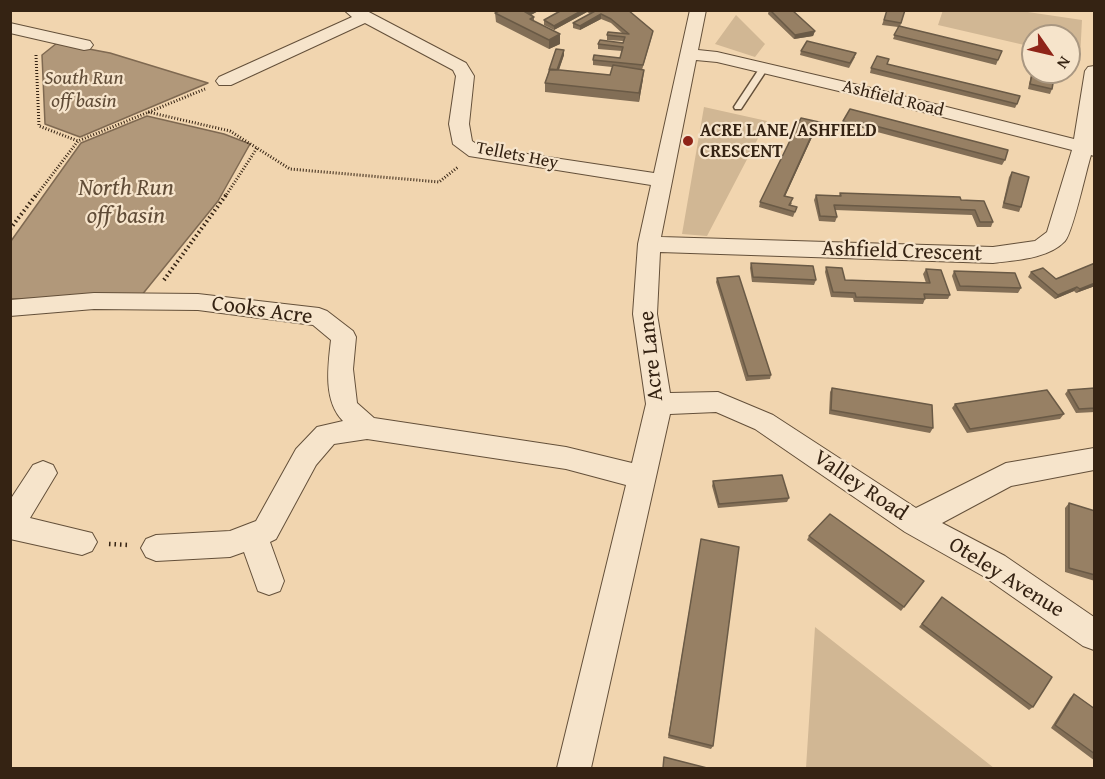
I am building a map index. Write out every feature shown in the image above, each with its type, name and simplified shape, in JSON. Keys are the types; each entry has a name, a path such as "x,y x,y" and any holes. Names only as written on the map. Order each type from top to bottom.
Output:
{"street":[{"name":"Acre Lane","path":"574,768 659,404 645,314 649,244 698,10"},
{"path":"225,81 358,14"},
{"name":"Tellets Hey","path":"358,14 460,66 465,75 459,124 463,144 476,152 664,181"},
{"path":"10,28 84,45"},
{"path":"36,55 57,39"},
{"name":"Ashfield Road","path":"690,54 717,57 764,68 1089,148"},
{"name":"Ashfield Crescent","path":"649,244 993,255 1021,252 1043,246 1057,236 1089,148 1095,71"},
{"name":"Cooks Acre","path":"10,308 94,300 198,302 319,317 344,337 340,369 345,407 367,428"},
{"name":"Valley Road","path":"659,404 718,402 764,422 915,523 1006,475 1095,459"},
{"path":"156,548 230,544 266,530 306,457 326,435 367,428 566,458 642,477"},
{"path":"43,473 10,526 82,542"},
{"name":"Oteley Avenue","path":"915,523 994,566 1095,635"},
{"path":"254,535 269,581"}],"lane":[{"path":"738,107 764,68"}],"path":[{"path":"36,55 39,126 78,141"},
{"path":"10,229 78,141 225,81"},
{"path":"148,112 230,131 290,169 439,182 476,152"},
{"path":"148,301 210,220 257,148"},
{"path":"82,542 156,548"}],"shaded area":[{"path":"943,10 1021,11 1082,20 1081,39 1081,24 1021,24 1021,44 938,25"},
{"path":"736,15 765,44 755,57 715,44"},
{"path":"704,107 767,121 707,236 682,234"},
{"path":"815,627 994,768 806,768"}],"water":[{"name":"South Run off basin","path":"57,43 110,53 208,83 80,137 45,124 42,55"},
{"name":"North Run off basin","path":"147,116 224,134 250,144 218,201 141,296 11,299 11,241 81,143"}],"building":[{"path":"501,10 522,10 534,17 530,19 560,34 549,40 495,13"},
{"path":"562,10 581,11 554,26 544,20"},
{"path":"597,10 628,10 653,31 643,65 593,60 594,55 620,58 623,47 598,44 600,40 623,43 625,37 607,35 608,32 629,34 601,14 580,26 573,23"},
{"path":"770,10 792,10 815,31 795,35"},
{"path":"887,10 905,10 901,23 884,20"},
{"path":"899,26 1002,51 998,60 894,35"},
{"path":"807,41 856,53 850,63 801,51"},
{"path":"556,49 564,50 557,70 549,70"},
{"path":"877,56 889,59 887,64 1020,96 1017,104 871,68"},
{"path":"613,65 644,70 639,93 545,83 550,69 610,75"},
{"path":"1030,84 1053,84 1052,89"},
{"path":"850,109 1008,150 1005,160 864,123 862,127 843,121"},
{"path":"801,118 828,124 824,133 814,130 784,196 793,198 789,205 797,207 795,212 760,202"},
{"path":"1012,172 1029,177 1021,207 1004,203"},
{"path":"840,193 960,197 961,200 984,201 993,222 980,222 975,210 834,205 837,217 820,216 816,195 841,196"},
{"path":"751,263 813,266 816,280 753,277"},
{"path":"1095,263 1095,283 1058,295 1031,272 1043,268 1056,279"},
{"path":"826,267 842,268 845,280 930,283 926,269 941,270 950,295 924,294 925,299 856,297 855,293 833,292"},
{"path":"954,271 1015,273 1021,288 960,286"},
{"path":"739,276 771,375 748,376 717,278"},
{"path":"832,388 932,405 933,428 831,410"},
{"path":"1095,388 1095,408 1079,409 1068,390"},
{"path":"1047,390 1064,414 970,429 955,404"},
{"path":"782,475 789,498 719,504 713,481"},
{"path":"1069,503 1095,511 1095,575 1069,568"},
{"path":"830,514 924,581 904,607 809,536"},
{"path":"701,539 739,547 713,746 669,735"},
{"path":"942,597 1052,677 1033,707 922,624"},
{"path":"1074,694 1095,709 1095,754 1055,725"},
{"path":"664,757 707,768 663,768"}],"place":[{"name":"ACRE LANE/ASHFIELD CRESCENT","path":"688,141"}]}
